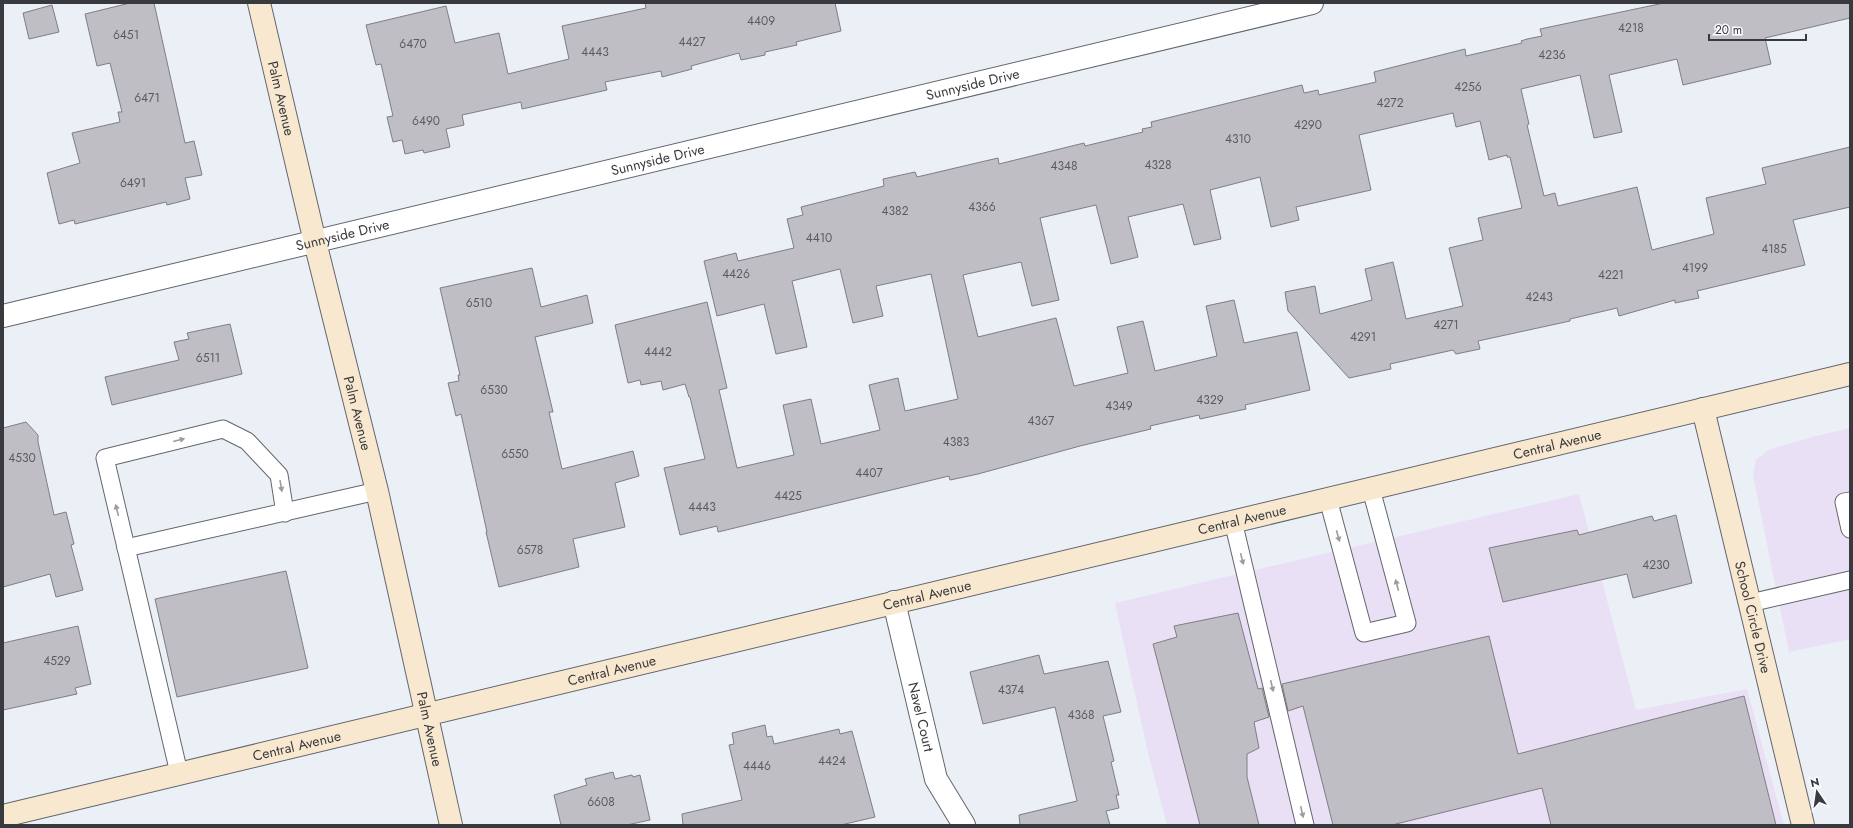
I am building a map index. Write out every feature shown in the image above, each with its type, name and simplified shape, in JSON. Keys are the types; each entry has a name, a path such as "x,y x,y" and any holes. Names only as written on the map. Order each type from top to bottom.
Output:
{"main road":[{"name":"Palm Avenue","path":"260,3 316,242 377,491 451,825"},
{"name":"Central Avenue","path":"3,816 1850,374"},
{"name":"School Circle Drive","path":"1702,409 1804,825"}],"street":[{"name":"Sunnyside Drive","path":"3,316 1312,3"},
{"name":"Navel Court","path":"894,602 936,779 964,825"}],"lane":[{"path":"179,774 105,458 223,429 247,441 279,476 285,513"},
{"path":"1328,499 1364,633 1406,623 1371,489"},
{"path":"126,548 377,491"},
{"path":"1850,501 1844,502 1850,529"},
{"path":"1233,521 1305,825"},
{"path":"1750,603 1850,580"}],"shaded area":[{"path":"1850,428 1850,639 1789,652 1753,475 1756,460 1768,450"},
{"path":"1579,494 1636,710 1747,689 1784,825 1167,825 1148,753 1115,603"}],"building":[{"path":"130,3 154,3 185,143 194,141 202,175 185,178 190,199 167,205 166,202 75,224 74,220 59,224 47,173 80,163 72,133 120,122 118,112 122,112 110,63 97,66 85,14"},
{"path":"645,3 835,3 841,31 796,42 797,45 765,52 765,55 741,60 739,53 691,66 692,69 662,77 661,71 605,82 607,90 522,109 521,102 462,115 464,125 446,129 450,147 424,153 423,150 405,154 402,140 393,142 387,117 393,116 381,64 376,65 366,25 446,6 455,43 499,33 508,74 569,59 562,26 646,8"},
{"path":"1664,3 1850,3 1850,18 1765,38 1771,64 1683,85 1677,59 1609,75 1622,132 1594,138 1580,75 1521,89 1529,124 1527,125 1544,196 1555,193 1558,206 1637,187 1652,250 1714,234 1706,198 1766,184 1762,168 1850,147 1850,207 1793,220 1805,265 1697,291 1699,298 1675,303 1675,300 1619,316 1617,308 1570,319 1570,321 1478,341 1480,349 1456,354 1453,350 1390,364 1391,369 1349,378 1288,311 1285,292 1315,286 1320,314 1372,300 1365,269 1393,262 1406,319 1463,306 1449,248 1483,240 1478,218 1522,208 1510,157 1507,157 1507,155 1489,160 1480,121 1456,127 1453,113 1359,135 1371,190 1296,207 1299,220 1271,227 1260,177 1210,190 1221,239 1194,245 1183,204 1128,217 1138,257 1111,264 1096,205 1040,218 1059,300 1032,306 1021,262 963,275 978,337 1056,318 1074,386 1128,373 1117,327 1143,321 1155,371 1217,356 1206,306 1234,300 1244,343 1297,332 1310,390 1245,405 1246,409 1200,419 1199,415 1150,426 1151,429 1080,446 978,474 950,480 949,476 718,532 717,526 680,535 664,468 705,459 690,397 685,384 663,390 661,381 641,385 640,380 628,383 615,325 707,302 727,388 719,390 737,468 794,455 783,405 811,399 821,444 880,430 869,385 898,378 905,411 958,399 931,274 876,286 883,316 853,323 840,269 792,281 807,347 776,354 764,304 717,316 704,261 736,253 738,261 794,248 787,219 803,215 801,207 884,186 883,179 915,172 917,177 998,158 999,164 1084,143 1085,146 1143,132 1142,129 1152,127 1151,122 1302,85 1304,93 1318,90 1319,95 1376,82 1374,72 1465,49 1466,56 1522,43 1521,41 1542,36 1540,29"},
{"path":"52,5 59,32 29,39 23,13"},
{"path":"532,268 541,307 587,295 593,323 535,337 553,412 549,412 562,469 633,451 639,476 615,483 625,527 573,539 579,567 499,587 461,414 456,416 448,383 459,381 458,375 460,375 440,288"},
{"path":"230,324 242,374 112,405 105,377 179,360 174,342 189,339 187,333"},
{"path":"26,422 38,435 38,442 54,515 66,512 74,544 71,545 83,590 56,597 50,574 3,587 3,428"},
{"path":"1676,515 1692,583 1633,598 1627,574 1503,602 1489,548 1577,530 1579,535 1652,516 1654,521"},
{"path":"286,571 308,668 177,697 155,599"},
{"path":"1238,613 1258,689 1262,688 1269,717 1254,722 1259,748 1247,754 1247,777 1259,825 1200,825 1153,644 1177,637 1174,626"},
{"path":"78,626 91,684 75,688 77,694 3,710 3,643"},
{"path":"1489,636 1518,754 1744,696 1776,825 1551,825 1542,788 1392,825 1333,825 1303,706 1288,711 1282,684"},
{"path":"1039,655 1044,674 1108,661 1121,712 1103,716 1114,761 1111,762 1119,795 1116,795 1119,808 1106,811 1110,825 1020,825 1019,815 1077,801 1055,707 983,724 970,672"},
{"path":"765,725 767,737 772,736 774,744 839,729 840,734 852,731 875,817 841,825 683,825 682,814 742,800 729,745 734,744 732,733"},
{"path":"613,772 615,779 632,775 633,777 640,775 650,820 627,825 561,825 554,795 587,785 585,779"}]}
